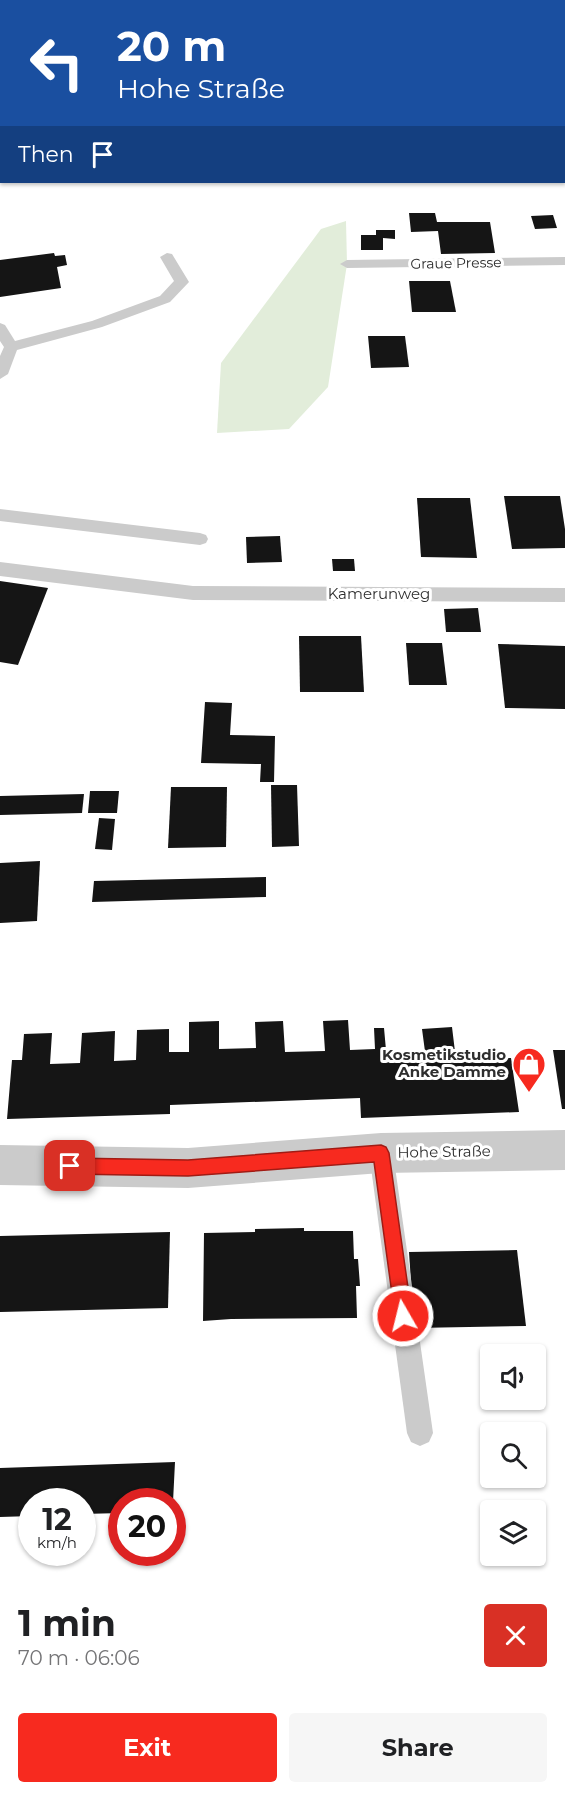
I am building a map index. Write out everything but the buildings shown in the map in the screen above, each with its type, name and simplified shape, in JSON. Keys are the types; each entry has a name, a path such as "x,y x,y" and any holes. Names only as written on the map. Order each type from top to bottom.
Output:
{"street":[{"name":"Hohe Straße","path":"0,1165 188,1168 381,1153 565,1150"}],"lane":[{"path":"11,347 97,324 165,299 182,282 167,257"},
{"name":"Graue Presse","path":"347,264 565,261"},
{"path":"0,328 11,347"},
{"path":"0,374 11,347"},
{"path":"0,515 200,539"},
{"name":"Kamerunweg","path":"0,569 193,593 565,595"},
{"path":"381,1153 420,1432"}],"green space":[{"path":"346,221 347,264 328,387 289,429 217,433 221,363 321,229"}],"place":[{"name":"Kosmetikstudio Anke Damme","path":"529,1093"}],"route":[{"path":"70,1166 188,1168 381,1153 403,1316"}]}
